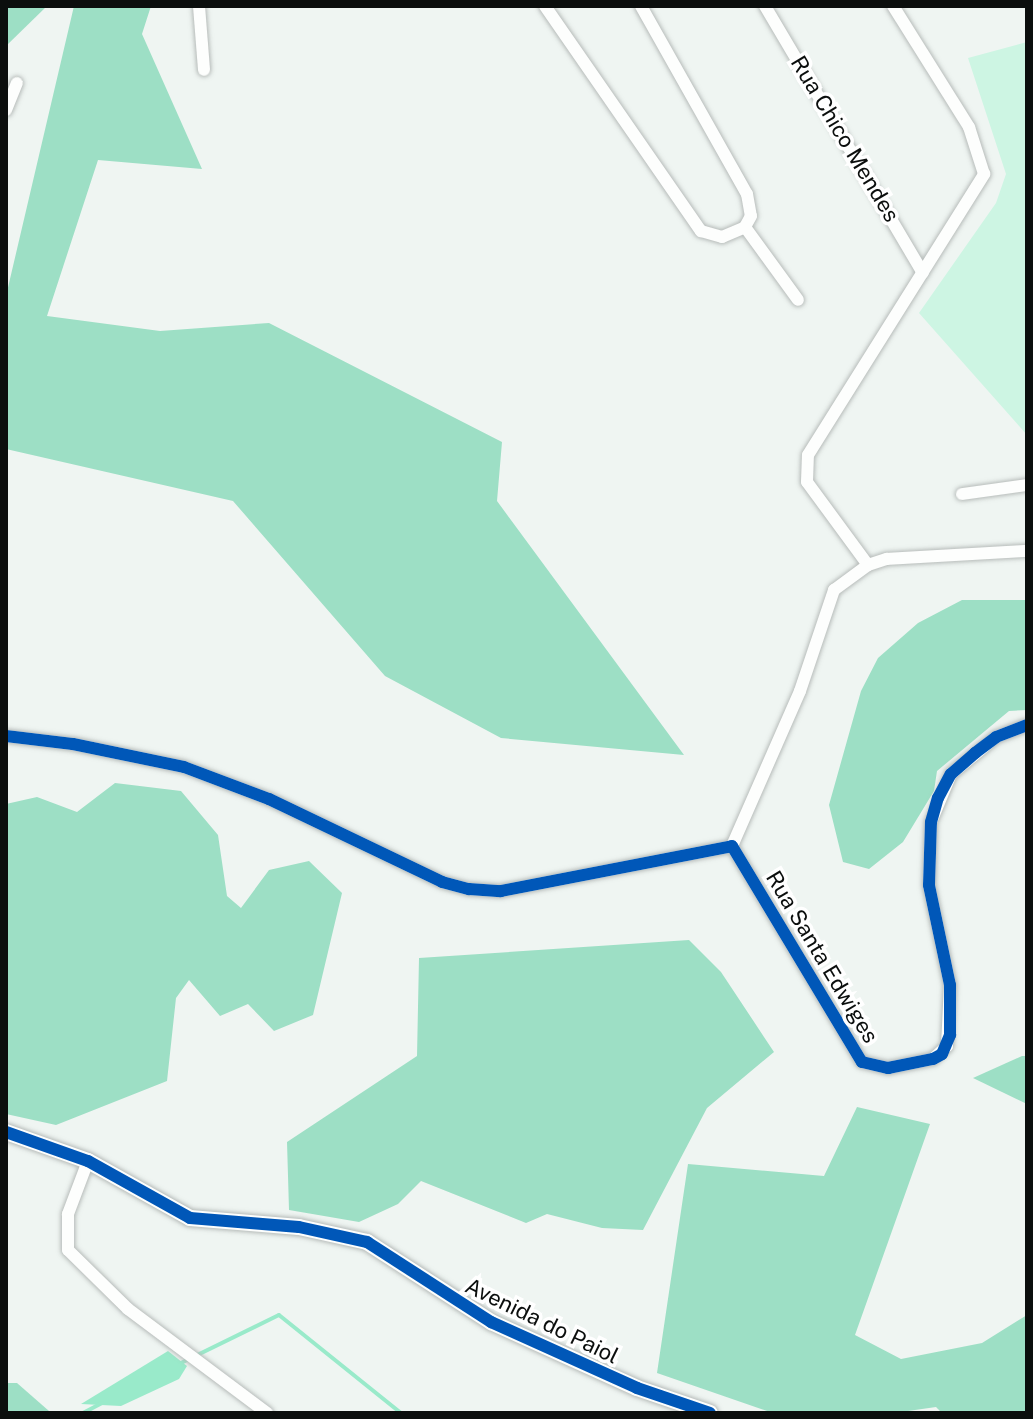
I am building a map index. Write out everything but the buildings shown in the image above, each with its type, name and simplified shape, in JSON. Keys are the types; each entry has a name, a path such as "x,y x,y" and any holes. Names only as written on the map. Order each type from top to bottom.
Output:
{"street":[{"path":"199,6 204,70"},
{"path":"545,6 701,231 722,237 745,227 751,216 747,194 641,6"},
{"name":"Rua Chico Mendes","path":"765,6 923,273"},
{"path":"868,565 812,490 806,469 808,455 980,185 984,164 969,127 893,6"},
{"path":"6,110 17,83"},
{"path":"745,227 798,300"},
{"path":"962,494 1027,485"},
{"path":"6,736 73,744 184,767 269,799 442,882 469,889 501,891 540,885 732,846 800,691 834,590 868,565 906,555 1027,551"},
{"name":"Rua Santa Edwiges","path":"732,846 862,1062 888,1068 933,1059 947,1046 950,997 929,885 931,822 951,774 996,737 1027,725"},
{"name":"Avenida do Paiol","path":"6,1132 88,1161 190,1218 299,1227 367,1242 491,1322 637,1388 710,1413"},
{"path":"88,1161 68,1214 68,1250 128,1309 267,1413"}],"shaded area":[{"path":"6,6 47,6 6,46"},
{"path":"74,6 151,6 142,34 202,169 98,160 47,316 160,331 269,323 502,442 497,501 684,755 501,738 385,676 233,501 6,449 6,296"},
{"path":"1027,42 1027,435 919,313 996,203 1006,174 968,58"},
{"path":"962,600 1027,600 1027,710 1009,711 937,771 934,791 903,842 869,869 843,862 829,805 861,691 878,658 918,623"},
{"path":"115,783 181,791 218,835 227,896 241,908 269,870 309,861 342,893 313,1015 274,1031 248,1004 220,1016 189,980 176,998 167,1081 56,1125 6,1114 6,804 37,797 77,812"},
{"path":"689,940 721,972 774,1052 707,1108 643,1230 602,1228 547,1214 526,1223 421,1181 398,1204 359,1222 289,1210 287,1142 417,1056 419,958"},
{"path":"1027,1056 1027,1104 973,1078"},
{"path":"857,1107 930,1124 855,1335 901,1359 982,1343 1027,1315 1027,1413 942,1413 936,1407 894,1413 773,1413 657,1373 688,1164 824,1176"},
{"path":"168,1351 187,1366 179,1379 121,1406 81,1404"},
{"path":"6,1383 17,1383 49,1411 6,1413"}],"waterway":[{"path":"181,1363 279,1315 401,1413"},
{"path":"83,1413 102,1403"}],"cycle path":[{"path":"6,736 73,744 184,767 269,799 442,882 469,889 501,891 732,846 862,1062 888,1068 933,1059 942,1054 950,1035 950,985 929,885 931,822 938,798 951,774 975,753 996,737 1027,725"},
{"path":"6,1132 88,1161 190,1218 299,1227 367,1242 491,1322 637,1388 710,1413"}]}
